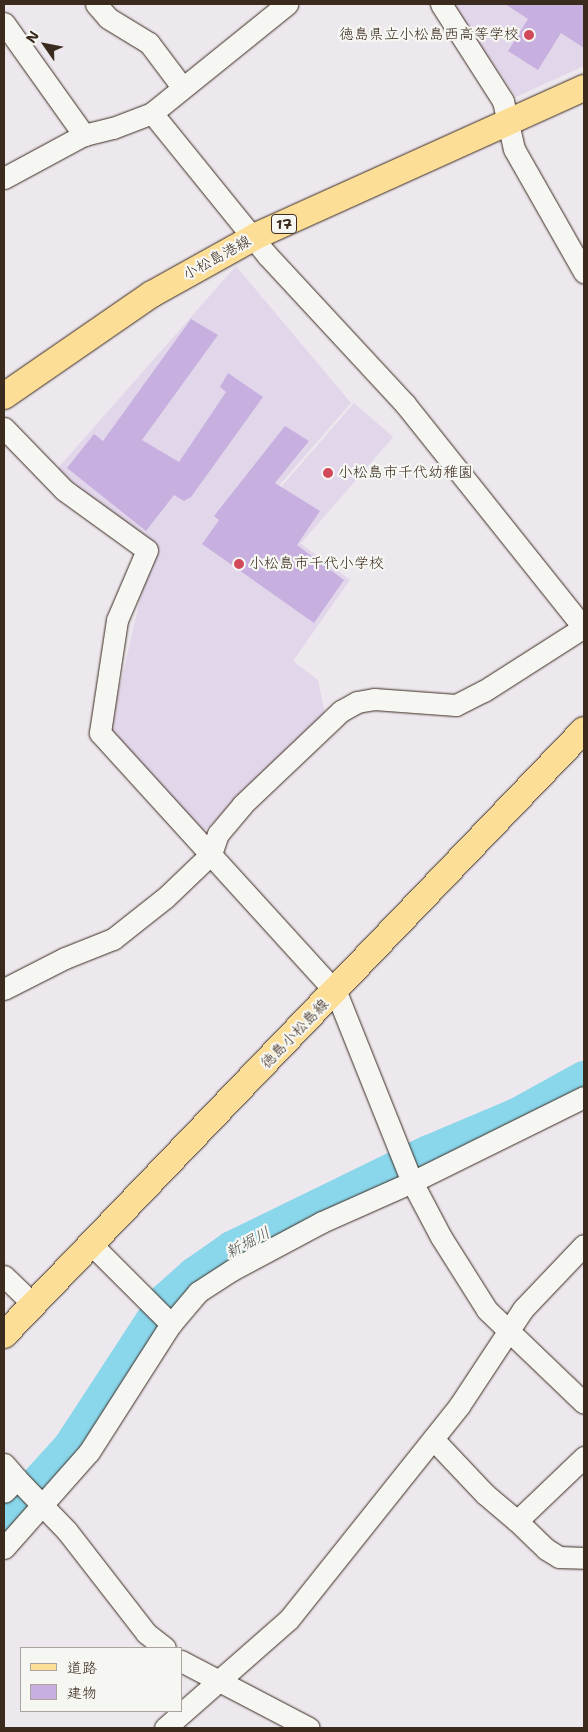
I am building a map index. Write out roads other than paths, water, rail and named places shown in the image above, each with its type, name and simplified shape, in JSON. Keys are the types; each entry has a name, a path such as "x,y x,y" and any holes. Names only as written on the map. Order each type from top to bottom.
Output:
{"main road":[{"name":"小松島港線","path":"4,396 152,294 256,236 584,88"},
{"name":"徳島小松島線","path":"4,1335 336,992 584,730"}],"street":[{"path":"96,4 108,18 149,43 182,87"},
{"path":"4,178 84,134 113,128 152,113 287,4"},
{"path":"441,4 503,101 514,149 584,272"},
{"path":"4,23 84,134"},
{"path":"4,989 65,958 113,939 165,898 210,854 218,834 242,805 341,711 357,702 374,699 456,705 484,692 584,628 405,404 268,256 256,236 152,113"},
{"path":"4,428 64,490 147,550 117,620 100,734 336,992 412,1179 441,1237 487,1310 584,1402"},
{"path":"4,1548 41,1503 89,1452 169,1322 198,1292 232,1270 322,1222 584,1097"},
{"path":"92,1245 169,1322"},
{"path":"165,1728 290,1619 433,1439 523,1310 584,1245"},
{"path":"4,1276 34,1304"},
{"path":"433,1439 486,1494 546,1549 559,1557 584,1558"},
{"path":"517,1521 584,1457"},
{"path":"12,1480 41,1503 67,1531 146,1633 164,1647"},
{"path":"182,1662 309,1728"}],"waterway":[{"name":"新堀川","path":"4,1521 71,1447 167,1300 195,1275 232,1249 429,1153 517,1116 584,1079"}],"place":[{"name":"徳島県立小松島西高等学校","path":"529,35"},
{"name":"小松島市千代幼稚園","path":"328,473"},
{"name":"小松島市千代小学校","path":"239,564"}]}
